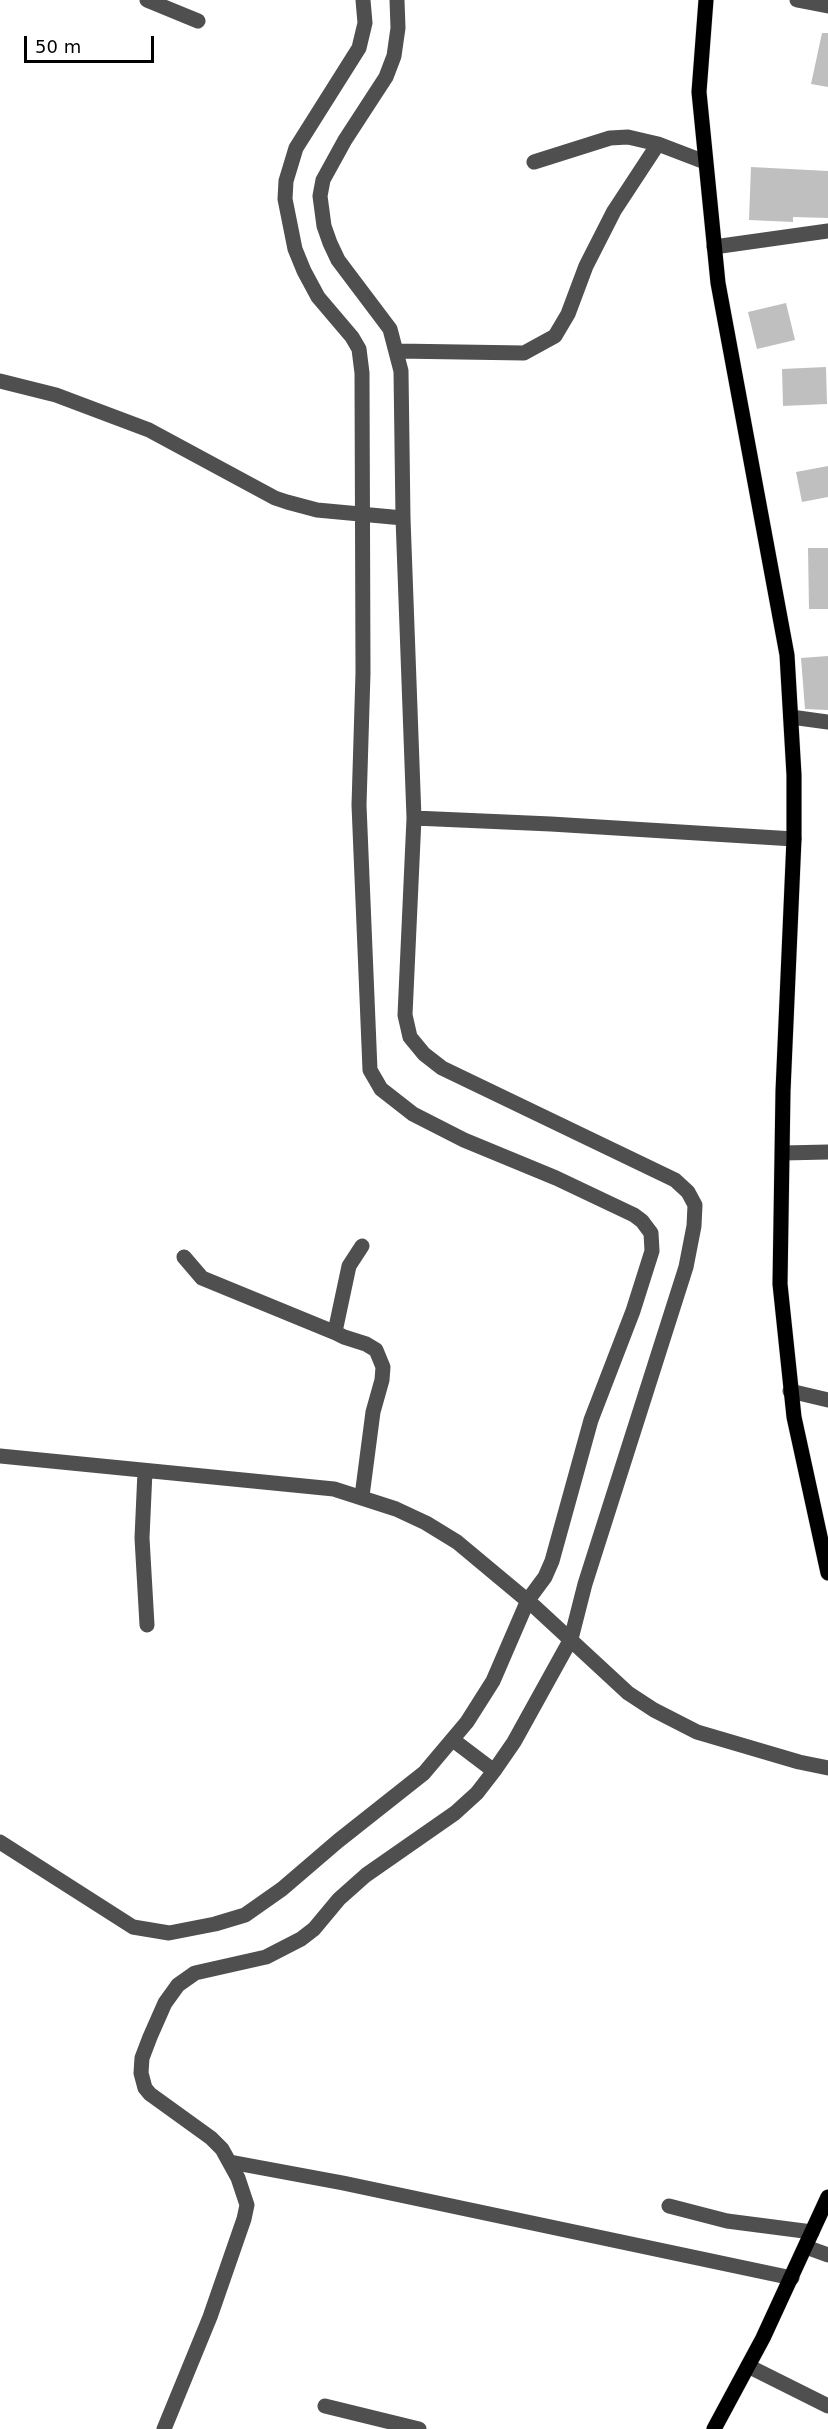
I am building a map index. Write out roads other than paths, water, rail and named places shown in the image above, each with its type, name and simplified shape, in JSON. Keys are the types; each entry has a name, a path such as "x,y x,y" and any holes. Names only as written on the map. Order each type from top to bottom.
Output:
{"main road":[{"path":"706,0 699,92 714,247 740,409 783,633 791,717 794,839 780,1284 790,1391 807,1483 828,1573"},
{"path":"714,2429 792,2278 828,2197"}],"street":[{"path":"147,0 198,21"},
{"path":"0,1842 133,1927 169,1933 215,1924 245,1915 282,1889 424,1773 457,1742 493,1680 552,1562 591,1420 633,1311 654,1242 646,1226 634,1215 556,1178 464,1140 413,1114 381,1089 370,1070 359,805 366,514 362,374 359,348 318,297 304,271 295,249 285,199 286,181 296,148 359,48 365,23 363,0"},
{"path":"164,2429 210,2317 247,2205 245,2193 230,2163 211,2138 150,2094 142,2081 142,2058 172,1991 195,1973 266,1957 302,1939 314,1929 339,1899 374,1869 454,1813 477,1793 490,1767 514,1742 568,1636 686,1267 694,1226 695,1205 688,1192 675,1180 442,1068 424,1054 410,1037 405,1015 414,818 399,518 401,371 390,329 338,260 324,226 320,196 323,180 345,140 386,77 394,56 398,28 397,0"},
{"path":"797,0 828,6"},
{"path":"534,162 610,138 628,137 658,144 705,162"},
{"path":"397,351 524,353 555,336 568,314 586,266 614,211 658,144"},
{"path":"714,247 828,231"},
{"path":"0,381 56,395 149,430 275,498 317,510 399,518"},
{"path":"791,717 828,722"},
{"path":"414,818 794,839"},
{"path":"783,1153 828,1152"},
{"path":"336,1333 349,1266 362,1246"},
{"path":"184,1257 198,1276 212,1283 376,1350 383,1367 382,1380 373,1412 362,1496"},
{"path":"790,1391 828,1400"},
{"path":"0,1456 334,1489 362,1496 426,1523 457,1542 568,1636 628,1693 654,1710 697,1732 764,1753 828,1768"},
{"path":"145,1471 142,1539 147,1625"},
{"path":"457,1742 490,1767"},
{"path":"230,2163 410,2196 792,2278"},
{"path":"669,2206 727,2222 812,2232"},
{"path":"806,2247 828,2255"},
{"path":"748,2366 828,2406"},
{"path":"325,2406 419,2429"}]}
